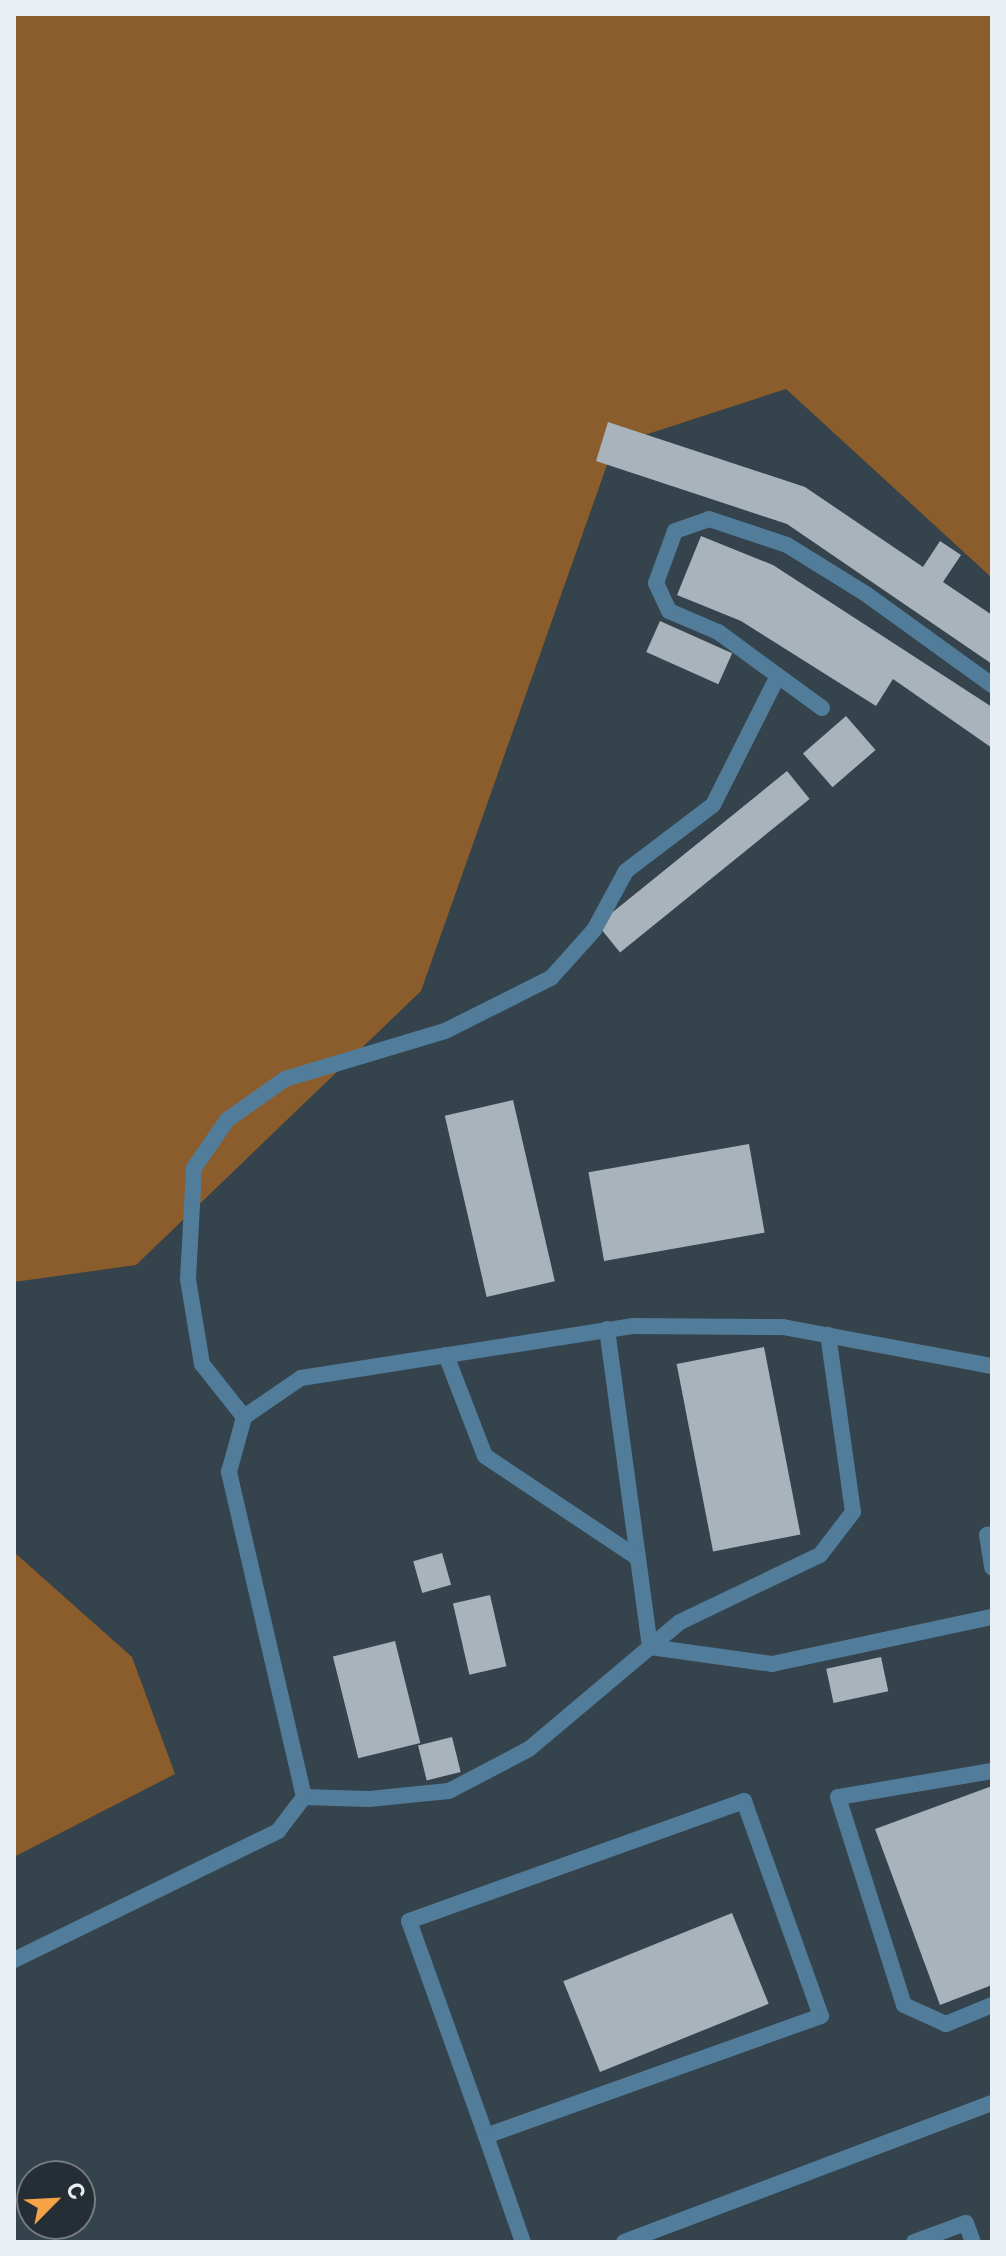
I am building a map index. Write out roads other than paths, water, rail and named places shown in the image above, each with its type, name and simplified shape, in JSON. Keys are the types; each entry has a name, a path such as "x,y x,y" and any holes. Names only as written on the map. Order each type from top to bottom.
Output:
{"lane":[{"path":"822,708 718,632 669,611 656,583 675,531 709,519 787,545 866,594 992,685"},
{"path":"244,1417 202,1364 188,1279 194,1168 227,1120 285,1079 445,1031 551,978 594,930 626,871 713,805 778,676"},
{"path":"304,1797 229,1472 244,1417 301,1378 607,1329 783,1327 992,1366"},
{"path":"607,1329 650,1647"},
{"path":"304,1797 369,1799 449,1791 529,1749 680,1622 820,1555 853,1512 828,1335"},
{"path":"446,1355 485,1456 638,1558"},
{"path":"992,1534 987,1535 992,1568"},
{"path":"650,1647 772,1664 992,1617"},
{"path":"992,1771 838,1797 904,2005 946,2024 992,2005"},
{"path":"14,1960 278,1831 304,1797"},
{"path":"486,2136 821,2016 744,1801 409,1921 523,2242"},
{"path":"624,2242 992,2103"},
{"path":"914,2242 966,2223 973,2242"}]}
